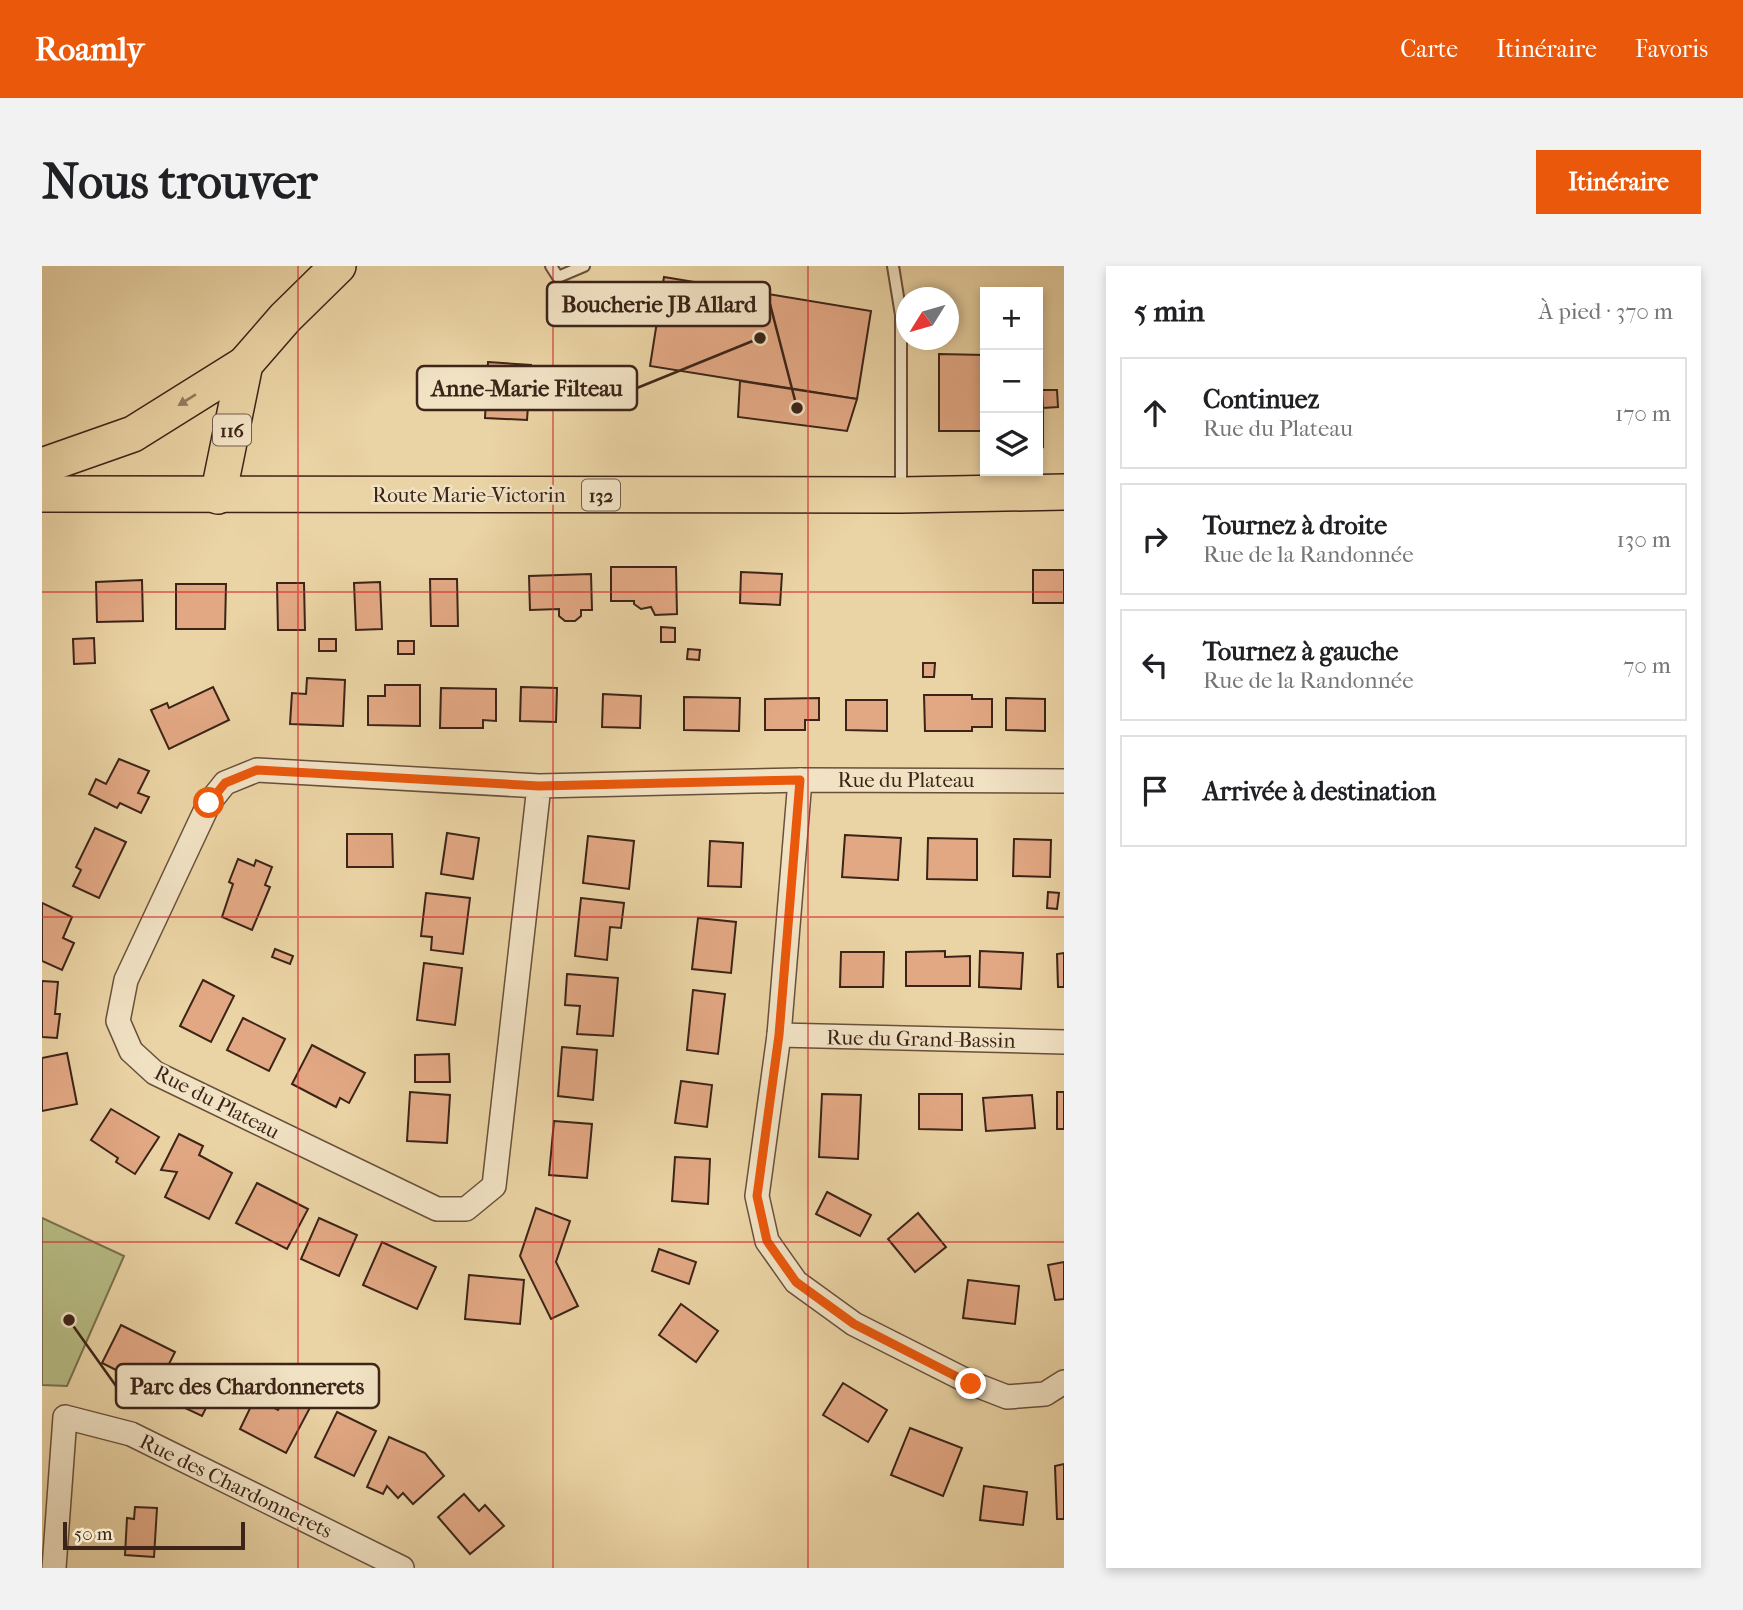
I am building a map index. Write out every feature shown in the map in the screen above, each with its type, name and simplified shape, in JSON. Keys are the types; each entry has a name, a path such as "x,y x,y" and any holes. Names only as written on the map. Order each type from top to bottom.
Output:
{"main road":[{"name":"116","path":"218,496 245,364 285,318 338,266"},
{"path":"42,466 133,434 245,364"},
{"name":"Route Marie-Victorin","path":"42,494 901,495 1064,492"}],"street":[{"name":"Rue du Plateau","path":"539,786 494,1186 466,1209 437,1209 327,1158 155,1073 131,1051 118,1021 126,980 209,803 225,783 257,770 539,786 800,780 1064,781"},
{"path":"800,780 779,1035 757,1196 767,1241 796,1282 854,1324 971,1384 1007,1397 1045,1394 1064,1382"},
{"name":"Rue du Grand-Bassin","path":"779,1035 1064,1042"},
{"name":"Rue des Chardonnerets","path":"54,1568 65,1417 131,1433 402,1568"}],"lane":[{"path":"551,266 558,277 583,266"},
{"path":"893,266 901,315 901,495"}],"green space":[{"path":"42,1218 124,1256 67,1386 42,1385"}],"building":[{"path":"664,277 871,311 857,399 650,366"},
{"path":"939,354 980,355 980,431 939,431"},
{"path":"488,362 531,365 527,420 485,418"},
{"path":"740,381 857,399 847,431 738,417"},
{"path":"1043,390 1057,390 1058,407 1043,408"},
{"path":"611,567 676,567 677,614 655,615 651,607 641,609 634,601 611,601"},
{"path":"1033,570 1064,570 1064,603 1033,603"},
{"path":"741,572 782,574 780,605 740,603"},
{"path":"591,574 592,610 581,610 581,616 575,621 565,621 559,616 559,609 530,610 529,576"},
{"path":"430,579 457,579 458,626 431,626"},
{"path":"142,580 143,621 97,622 96,582"},
{"path":"380,582 382,629 356,630 354,583"},
{"path":"277,583 304,583 305,630 278,630"},
{"path":"176,584 226,584 225,629 176,629"},
{"path":"661,627 675,628 675,642 661,642"},
{"path":"94,638 95,663 74,664 73,639"},
{"path":"319,639 336,639 336,651 319,651"},
{"path":"398,641 414,641 414,654 398,654"},
{"path":"688,649 700,650 699,660 687,659"},
{"path":"923,663 935,663 934,677 923,677"},
{"path":"307,678 345,680 343,726 290,724 292,693 306,694"},
{"path":"385,685 420,685 420,726 368,725 368,696 385,696"},
{"path":"213,687 229,720 169,749 151,710 167,703 169,708"},
{"path":"521,687 557,688 556,722 520,721"},
{"path":"441,688 496,689 496,721 483,720 483,728 440,728"},
{"path":"603,694 641,696 640,728 602,727"},
{"path":"924,695 972,695 972,699 992,699 992,727 972,727 972,731 925,731"},
{"path":"684,697 740,698 739,731 684,730"},
{"path":"819,698 819,720 805,720 805,730 765,730 765,699"},
{"path":"1006,698 1045,699 1045,731 1006,730"},
{"path":"846,700 887,700 887,731 846,730"},
{"path":"119,759 149,771 138,793 149,797 141,813 120,803 117,808 89,794 96,779 106,784"},
{"path":"95,828 126,842 99,898 73,886 81,870 76,867"},
{"path":"447,833 479,838 473,879 441,874"},
{"path":"347,834 392,834 393,867 347,867"},
{"path":"845,835 901,838 898,880 842,877"},
{"path":"588,836 634,841 629,889 583,883"},
{"path":"928,838 977,839 977,880 927,879"},
{"path":"1014,839 1051,840 1050,877 1013,876"},
{"path":"710,841 743,843 741,887 708,886"},
{"path":"238,859 254,866 256,860 272,867 265,885 270,887 252,930 222,917 233,884 229,882"},
{"path":"1048,892 1059,893 1057,909 1047,908"},
{"path":"426,893 470,898 463,954 431,950 432,937 421,936"},
{"path":"581,898 624,903 621,928 610,927 607,960 575,956"},
{"path":"42,903 72,917 63,938 74,943 62,970 42,961"},
{"path":"698,918 736,922 731,973 692,969"},
{"path":"275,949 293,956 290,964 272,957"},
{"path":"945,951 945,957 970,956 970,986 906,986 906,952"},
{"path":"980,951 1023,953 1021,989 979,987"},
{"path":"841,952 884,952 883,987 840,987"},
{"path":"1064,953 1064,987 1058,987 1057,954"},
{"path":"424,963 462,968 455,1025 417,1020"},
{"path":"567,974 618,978 613,1036 577,1034 580,1006 565,1005"},
{"path":"203,980 234,996 211,1042 180,1026"},
{"path":"42,981 58,982 55,1014 60,1014 57,1038 42,1037"},
{"path":"693,990 725,994 718,1054 687,1050"},
{"path":"243,1018 285,1039 269,1071 227,1050"},
{"path":"312,1045 365,1073 349,1103 340,1098 336,1107 292,1084"},
{"path":"562,1047 597,1050 593,1100 558,1096"},
{"path":"67,1053 77,1104 42,1111 42,1058"},
{"path":"449,1054 450,1082 415,1082 415,1055"},
{"path":"681,1081 712,1085 707,1127 675,1123"},
{"path":"410,1092 450,1095 447,1143 407,1141"},
{"path":"1057,1092 1064,1092 1064,1129 1057,1129"},
{"path":"822,1094 861,1095 858,1159 819,1157"},
{"path":"919,1094 962,1094 962,1130 919,1129"},
{"path":"1032,1095 1035,1128 986,1131 983,1098"},
{"path":"111,1109 159,1137 135,1174 116,1162 118,1158 91,1140"},
{"path":"554,1121 592,1124 587,1178 549,1175"},
{"path":"179,1134 203,1146 199,1155 232,1173 209,1219 165,1197 177,1172 161,1170"},
{"path":"675,1157 710,1159 708,1204 672,1201"},
{"path":"257,1183 308,1209 287,1249 236,1223"},
{"path":"827,1192 871,1215 860,1236 816,1214"},
{"path":"536,1208 570,1221 556,1262 578,1306 551,1319 520,1256"},
{"path":"918,1213 946,1247 915,1272 888,1239"},
{"path":"319,1218 357,1235 339,1276 301,1259"},
{"path":"382,1242 436,1267 417,1309 363,1285"},
{"path":"659,1249 696,1262 689,1284 652,1271"},
{"path":"1064,1262 1064,1299 1055,1300 1048,1265"},
{"path":"469,1275 524,1280 520,1324 465,1319"},
{"path":"968,1280 1019,1286 1015,1324 963,1318"},
{"path":"681,1304 718,1331 696,1362 659,1335"},
{"path":"121,1325 175,1352 156,1390 102,1363"},
{"path":"184,1368 218,1384 202,1416 168,1400"},
{"path":"843,1383 887,1410 868,1442 823,1415"},
{"path":"289,1390 313,1402 286,1453 240,1429 255,1398 278,1410"},
{"path":"337,1412 376,1431 354,1476 315,1457"},
{"path":"910,1428 962,1448 943,1496 891,1475"},
{"path":"389,1437 425,1453 444,1476 413,1504 403,1493 398,1498 387,1486 383,1494 367,1487"},
{"path":"1064,1464 1064,1519 1057,1519 1055,1466"},
{"path":"984,1486 1027,1492 1023,1525 980,1520"},
{"path":"464,1494 479,1511 485,1505 504,1526 470,1554 438,1517"},
{"path":"135,1507 157,1508 154,1557 125,1555 127,1518 134,1519"}],"place":[{"name":"Anne-Marie Filteau","path":"760,338"},
{"name":"Boucherie JB Allard","path":"797,408"},
{"name":"Parc des Chardonnerets","path":"69,1320"}],"route":[{"path":"209,803 225,783 257,770 539,786 800,780 779,1035 757,1196 767,1241 796,1282 854,1324 971,1384"}]}
